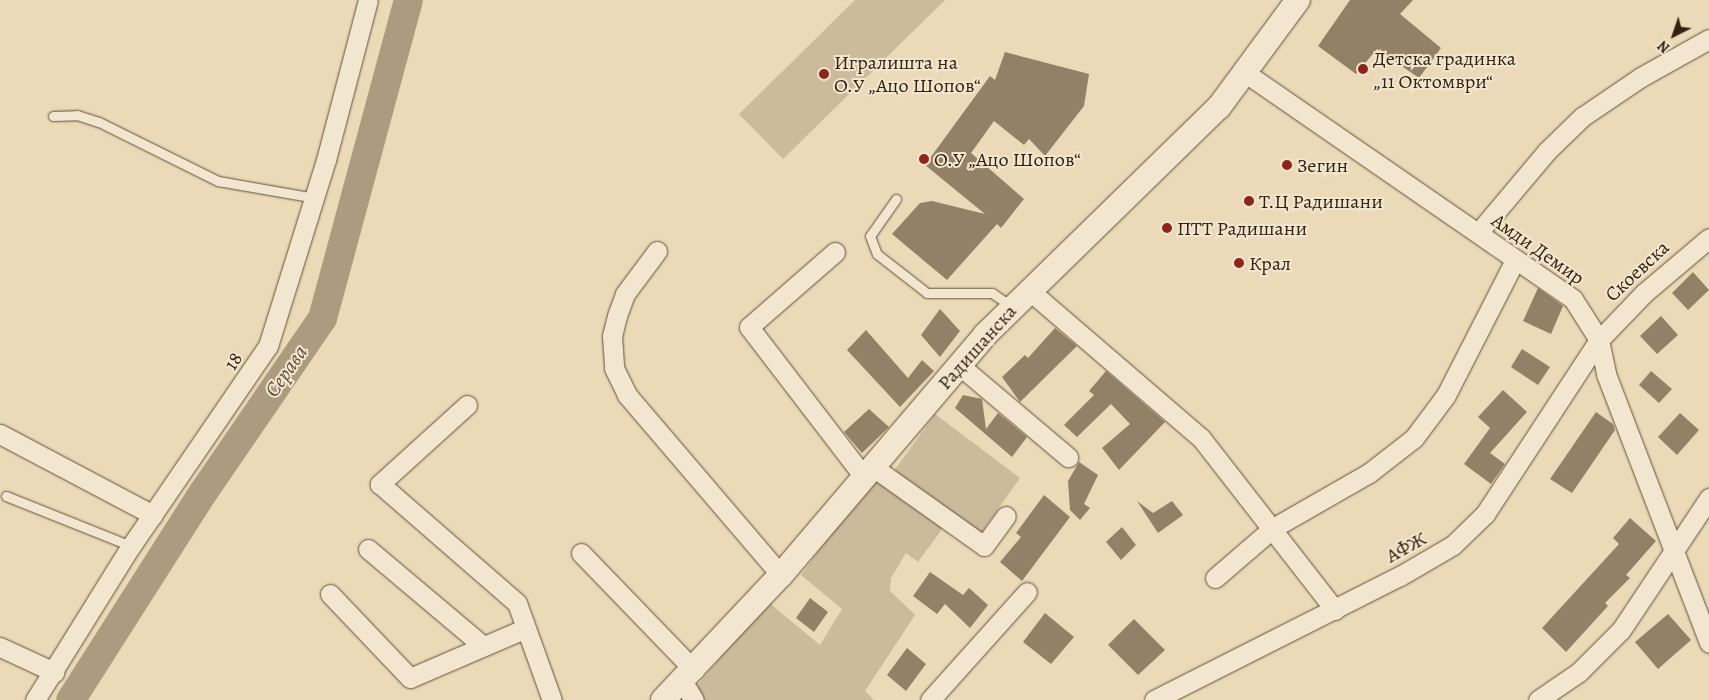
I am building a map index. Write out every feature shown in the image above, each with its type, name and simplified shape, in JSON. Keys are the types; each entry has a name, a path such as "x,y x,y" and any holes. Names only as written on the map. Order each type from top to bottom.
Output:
{"street":[{"name":"18","path":"36,700 131,546 268,346 315,198 368,0"},
{"name":"Радишанска","path":"663,700 690,684 959,365 1013,307 1219,107 1247,74 1298,0"},
{"path":"1478,233 1546,151 1582,117 1641,77 1709,39"},
{"name":"Амди Демир","path":"1247,74 1573,299 1599,340 1606,374 1675,549 1709,643"},
{"name":"Скоевска","path":"1599,340 1644,293 1709,238"},
{"path":"657,251 625,294 612,336 614,368 627,395 781,576"},
{"path":"835,252 749,327 868,472 984,546 1006,516"},
{"path":"1216,578 1273,528 1369,473 1414,438 1446,395 1515,260"},
{"path":"1030,291 1201,438 1335,610"},
{"name":"АФЖ","path":"1154,700 1335,610 1440,554 1466,534 1485,514 1599,340"},
{"path":"959,365 1068,457"},
{"path":"467,405 380,484 517,603 552,700"},
{"path":"0,434 152,515"},
{"path":"1538,700 1601,652 1626,623 1709,498"},
{"path":"368,549 482,645"},
{"path":"581,552 690,684"},
{"path":"930,700 1027,592"},
{"path":"330,594 410,678 482,645 526,628"},
{"path":"0,647 54,672"}],"lane":[{"path":"53,116 77,115 99,122 218,181 315,198"},
{"path":"896,199 870,236 877,254 926,293 992,293 1013,307"},
{"path":"6,496 131,546"}],"shaded area":[{"name":"Игралишта на О.У „Ацо Шопов“","path":"855,0 945,0 783,159 739,114"},
{"path":"935,414 1020,478 979,536 891,475"},
{"path":"873,477 945,525 918,562 906,553 891,578 890,591 915,615 865,691 874,700 703,700 695,688 767,601 820,645 842,609 801,575"}],"building":[{"path":"1350,0 1413,0 1400,14 1441,48 1419,78 1377,49 1356,74 1318,46"},
{"path":"1005,52 1089,74 1084,106 1045,156 1029,139 1024,145 994,121 971,153 1024,199 1001,228 997,224 947,280 892,234 920,203 932,201 985,214 925,165 990,76 995,80"},
{"path":"1693,272 1709,290 1688,310 1672,293"},
{"path":"1538,288 1563,306 1551,334 1523,321"},
{"path":"940,309 960,331 940,357 921,335"},
{"path":"1661,316 1678,335 1657,354 1640,336"},
{"path":"1055,328 1077,346 1020,402 1002,377 1025,355 1028,358"},
{"path":"866,330 908,378 922,360 934,371 900,407 847,350"},
{"path":"1522,349 1550,367 1538,385 1511,367"},
{"path":"1106,371 1165,422 1119,470 1102,448 1130,424 1111,404 1077,437 1064,425 1094,395 1089,391"},
{"path":"1651,371 1672,389 1659,403 1639,385"},
{"path":"1503,390 1527,412 1490,453 1505,464 1491,484 1464,464 1490,428 1478,417"},
{"path":"963,395 982,399 986,429 998,413 1027,437 1012,457 955,408"},
{"path":"869,409 889,427 862,453 844,432"},
{"path":"1596,412 1613,424 1615,430 1572,493 1550,479"},
{"path":"1680,413 1699,430 1677,455 1658,437"},
{"path":"1079,462 1098,475 1084,504 1090,508 1080,520 1070,510 1068,481"},
{"path":"1044,495 1070,517 1022,581 1000,562 1021,537 1016,533"},
{"path":"1137,501 1153,513 1172,501 1183,515 1158,533"},
{"path":"1630,518 1656,541 1626,575 1630,578 1605,603 1608,606 1566,652 1542,628 1619,544 1613,538"},
{"path":"1122,527 1136,545 1121,560 1106,542"},
{"path":"930,572 963,595 969,588 988,605 970,628 945,604 937,614 913,596"},
{"path":"810,598 828,612 814,632 796,618"},
{"path":"1045,613 1074,637 1051,664 1023,642"},
{"path":"1668,614 1691,640 1658,669 1635,642"},
{"path":"1134,619 1165,650 1138,675 1108,645"},
{"path":"907,648 926,664 906,691 887,675"}],"waterway":[{"name":"Серава","path":"70,700 202,493 322,318 408,0"}],"place":[{"name":"Детска градинка „11 Октомври“","path":"1363,69"},
{"name":"Игралишта на О.У „Ацо Шопов“","path":"824,74"},
{"name":"О.У „Ацо Шопов“","path":"924,159"},
{"name":"Зегин","path":"1287,165"},
{"name":"Т.Ц Радишани","path":"1249,201"},
{"name":"ПТТ Радишани","path":"1167,228"},
{"name":"Крал","path":"1239,263"}]}
